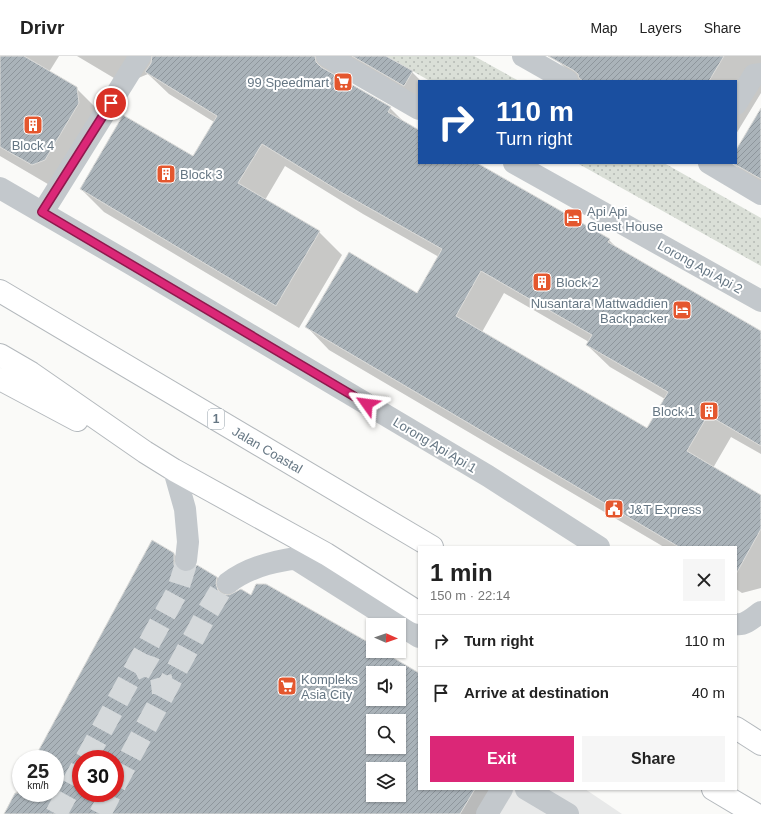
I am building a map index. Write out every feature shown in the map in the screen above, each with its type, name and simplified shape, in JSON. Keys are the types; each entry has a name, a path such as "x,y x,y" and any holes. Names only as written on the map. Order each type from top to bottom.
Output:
{"highway":[{"name":"Jalan Coastal","path":"0,291 430,546"},
{"path":"0,355 31,374 145,452 174,470 326,554 418,612"},
{"path":"0,379 101,433 145,452"},
{"path":"738,729 761,744"},
{"path":"715,790 755,814"}],"street":[{"path":"38,210 128,56"},
{"path":"38,210 140,56"},
{"path":"327,56 418,108"},
{"path":"523,56 565,80"},
{"path":"737,102 754,75 761,74"},
{"name":"Lorong Api Api 2","path":"516,164 761,301"},
{"path":"711,164 761,194"},
{"name":"Lorong Api Api 1","path":"0,188 488,476 597,546"},
{"path":"174,470 185,509 188,542 186,560"},
{"path":"228,582 236,576 250,570 280,561 326,554"},
{"path":"294,558 418,636"},
{"path":"737,624 739,625 751,620 761,612"},
{"path":"738,729 761,733"},
{"path":"487,814 501,790"},
{"path":"528,790 568,814"}],"shaded area":[{"path":"386,56 474,56 517,80 428,80"},
{"path":"579,164 666,164 761,218 761,266"},
{"path":"474,790 586,790 622,814 460,814"}],"building":[{"name":"Block 4","path":"0,56 24,56 77,87 79,103 45,160 32,165 0,147"},
{"path":"152,56 315,56 316,62 321,67 391,107 388,112 418,129 418,164 479,164 610,239 608,242 761,331 761,446 708,415 687,451 761,495 761,529 737,572 737,546 677,546 305,327 349,252 417,293 442,249 339,191 262,144 238,183 320,231 276,306 80,189 123,115 193,156 217,116 145,72 151,63","holes":["481,271 592,335 586,345 668,392 647,428 456,316"]},
{"path":"352,56 386,56 413,71 404,86"},
{"path":"548,56 724,56 710,80 582,80 573,70"},
{"path":"761,108 761,179 736,165 737,148"},
{"name":"Kompleks Asia City","path":"152,540 174,553 174,565 179,570 191,572 197,565 217,577 216,584 218,590 222,594 229,595 241,589 251,595 256,584 266,584 366,641 366,658 394,658 418,672 418,790 474,790 460,814 4,814 12,799 12,802 64,802 64,750 39,750"}],"tunnel":[{"path":"91,750 177,592 186,560"},
{"path":"124,768 207,613 222,588 228,583"},
{"path":"134,670 144,665 157,671 160,674 163,693"},
{"path":"56,814 72,785"},
{"path":"100,814 106,802"}],"place":[{"name":"99 Speedmart","path":"343,82"},
{"name":"Block 4","path":"33,125"},
{"name":"Block 3","path":"166,174"},
{"name":"Api Api Guest House","path":"573,218"},
{"name":"Block 2","path":"542,282"},
{"name":"Nusantara Mattwaddien Backpacker","path":"682,310"},
{"name":"Block 1","path":"709,411"},
{"name":"J&T Express","path":"614,509"},
{"name":"Kompleks Asia City","path":"287,686"}],"route":[{"path":"111,103 42,212 367,404"}]}
